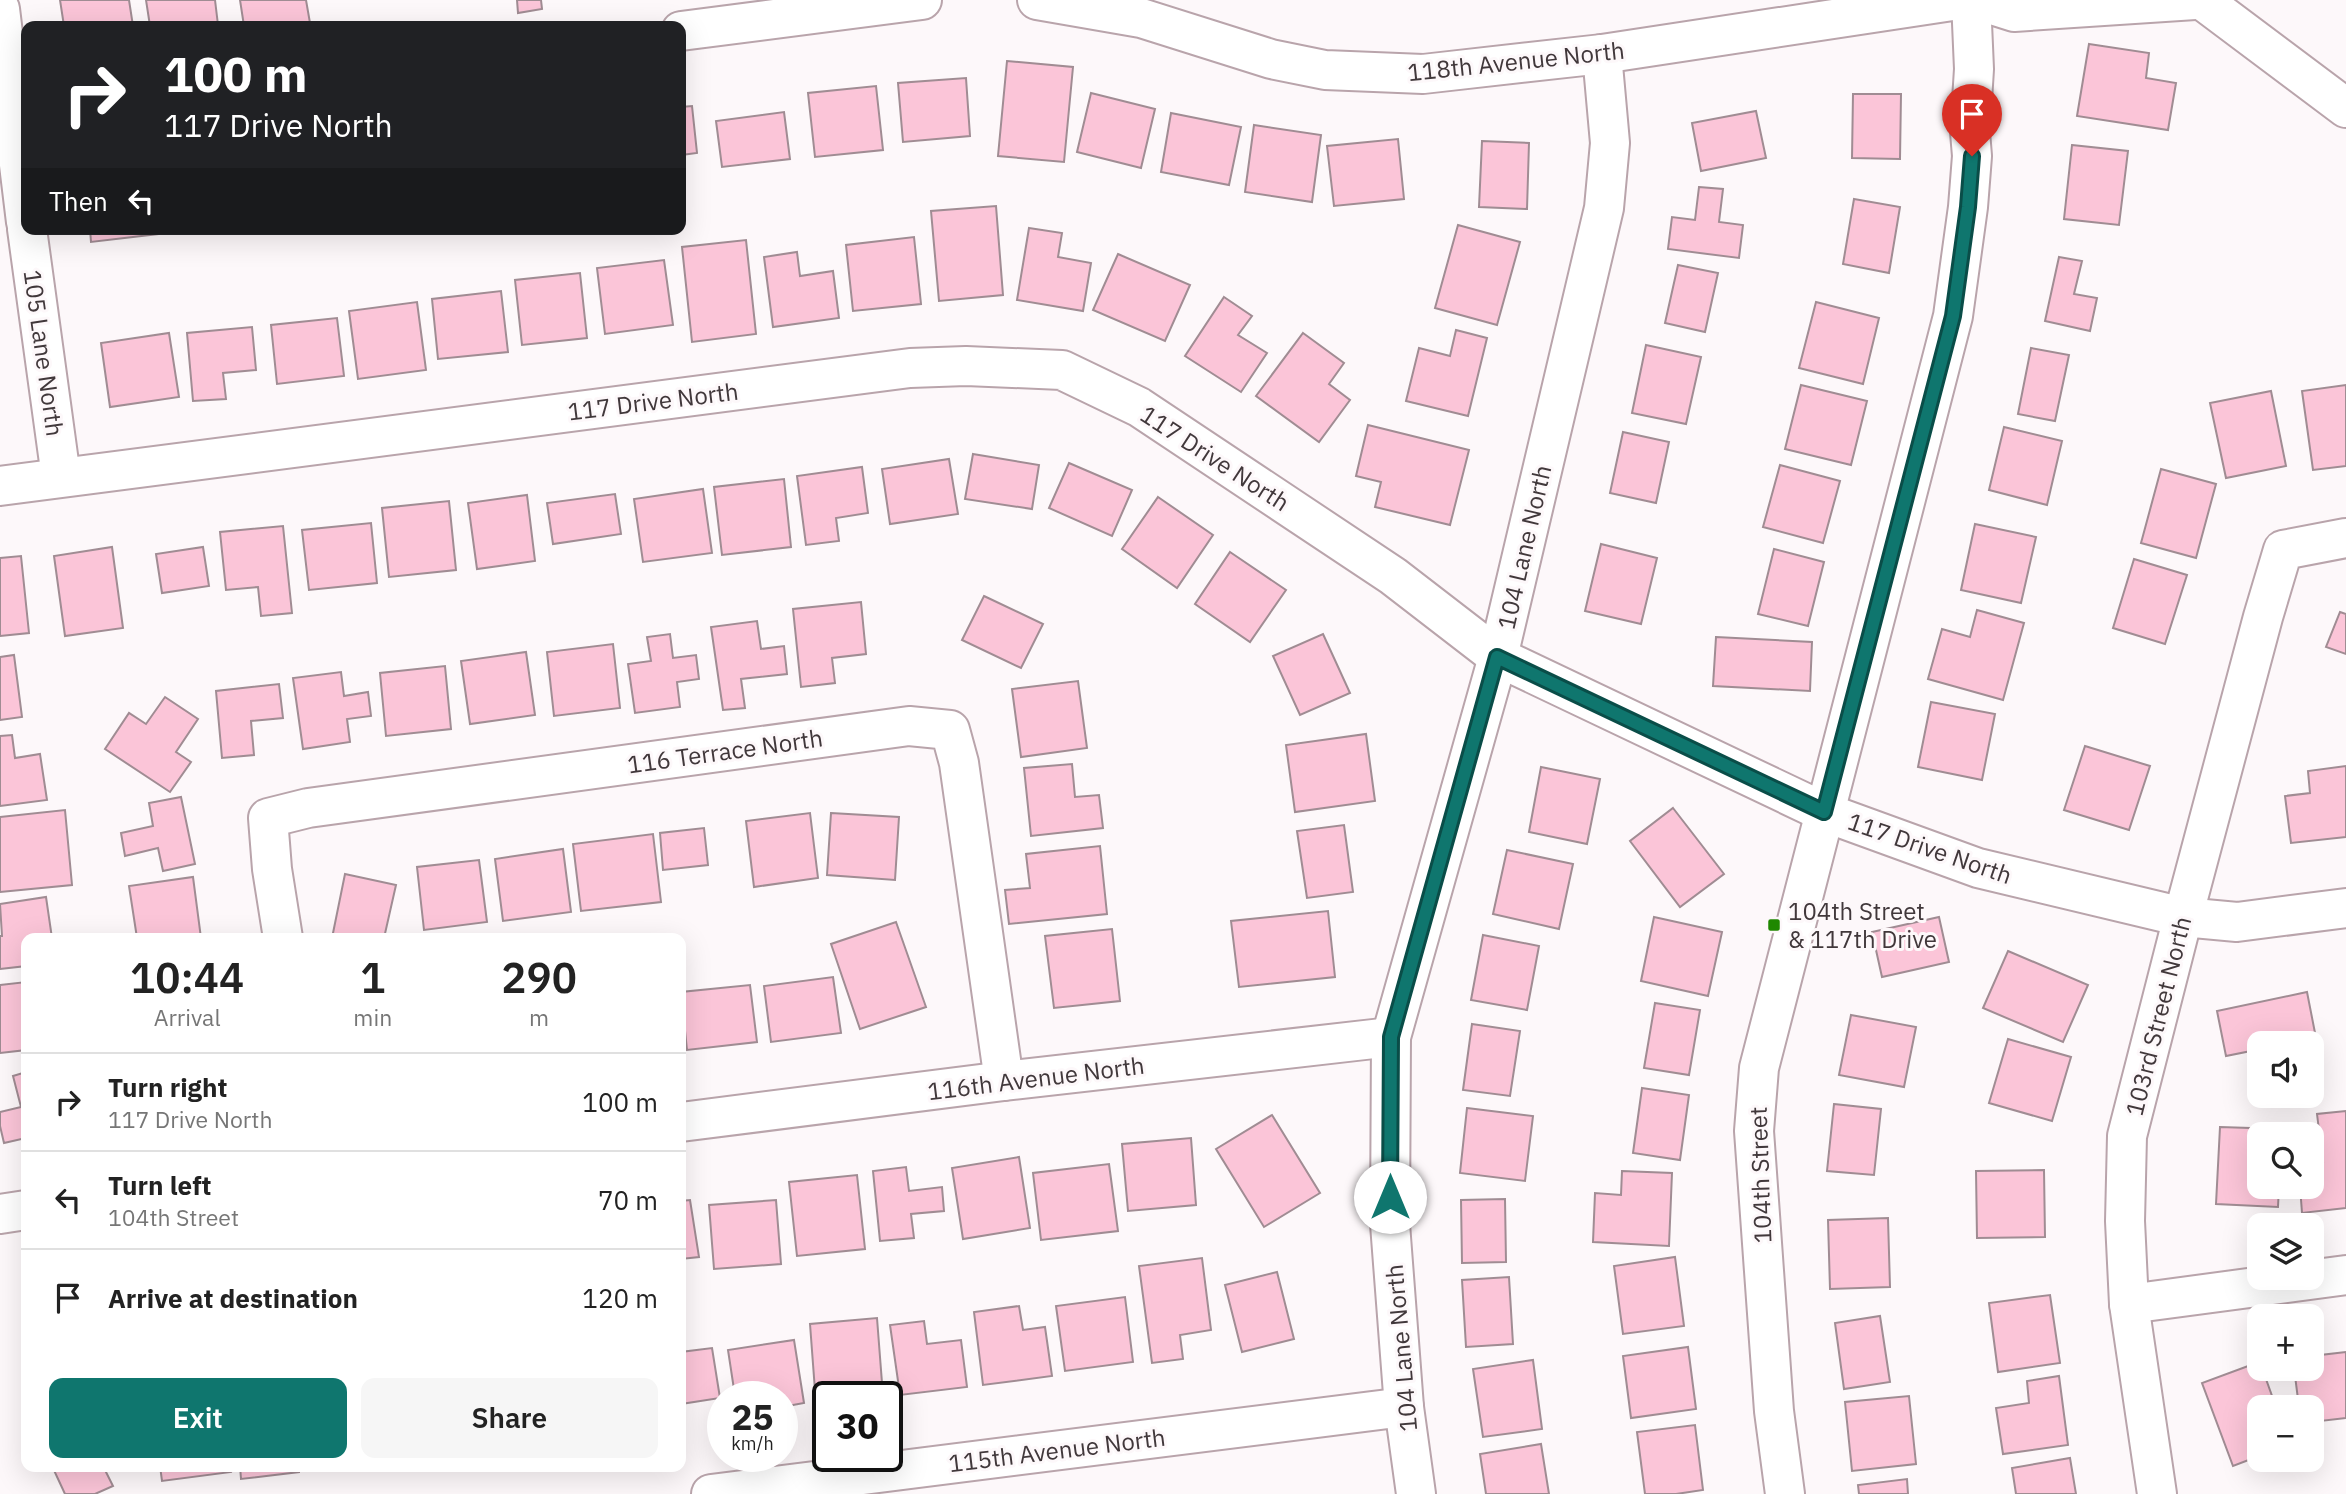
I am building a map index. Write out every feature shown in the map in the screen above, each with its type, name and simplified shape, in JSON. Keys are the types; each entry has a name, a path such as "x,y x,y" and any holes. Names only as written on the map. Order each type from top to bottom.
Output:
{"street":[{"path":"686,30 922,0"},
{"name":"118th Avenue North","path":"1037,0 1141,18 1271,59 1325,70 1423,74 1602,54 1959,0"},
{"path":"1973,0 2014,12 2195,0"},
{"name":"104th Street","path":"1785,1494 1774,1411 1754,1131 1759,1068 1953,316 1972,156 1970,132 1974,69 1973,0"},
{"path":"2202,0 2346,108"},
{"path":"0,9 19,117 21,147"},
{"name":"104 Lane North","path":"1416,1494 1404,1407 1390,1224 1391,1037 1497,657 1604,208 1611,143 1602,54"},
{"name":"105 Lane North","path":"28,235 61,477"},
{"name":"117 Drive North","path":"0,486 911,368 966,366 1062,370 1139,407 1393,576 1497,657 1824,812 1978,868 2183,917 2237,922 2346,908"},
{"name":"103rd Street North","path":"2157,1494 2129,1304 2125,1221 2127,1136 2183,917 2283,550 2346,538"},
{"name":"116 Terrace North","path":"282,933 272,869 268,818 308,808 909,726 950,730 960,763 1004,1081"},
{"name":"116th Avenue North","path":"686,1121 1004,1081 1391,1037"},
{"path":"0,1214 21,1211"},
{"path":"2129,1304 2346,1275"},
{"name":"115th Avenue North","path":"711,1494 1404,1407"}],"building":[{"path":"60,0 129,0 132,21 63,21"},
{"path":"146,0 215,0 218,21 149,21"},
{"path":"240,0 306,0 310,21 243,21"},
{"path":"517,0 541,0 542,9 518,13"},
{"path":"2089,44 2149,53 2146,78 2176,83 2168,130 2077,116"},
{"path":"1007,61 1073,67 1064,162 998,156"},
{"path":"966,78 970,136 903,142 898,83"},
{"path":"876,86 883,150 815,157 808,93"},
{"path":"1091,93 1155,109 1141,168 1077,152"},
{"path":"1853,94 1901,94 1900,159 1852,158"},
{"path":"692,106 697,153 686,154 686,107"},
{"path":"1756,111 1766,158 1701,171 1692,123"},
{"path":"784,112 790,159 722,167 716,121"},
{"path":"1171,113 1241,127 1229,185 1161,172"},
{"path":"1254,125 1321,135 1312,202 1245,192"},
{"path":"1398,139 1404,199 1334,206 1327,146"},
{"path":"1482,141 1529,143 1527,209 1479,207"},
{"path":"2072,145 2128,151 2119,225 2064,219"},
{"path":"1699,187 1723,189 1719,222 1743,225 1739,258 1668,249 1672,217 1695,220"},
{"path":"1854,199 1900,207 1889,273 1843,264"},
{"path":"996,206 1003,295 939,301 931,211"},
{"path":"1458,225 1520,242 1497,325 1435,308"},
{"path":"1029,228 1062,233 1058,257 1091,263 1083,311 1017,300"},
{"path":"90,235 150,235 91,242"},
{"path":"914,237 921,304 853,311 846,245"},
{"path":"746,240 756,334 692,342 682,247"},
{"path":"797,252 800,276 833,271 839,318 773,327 764,257"},
{"path":"1118,254 1190,285 1165,341 1093,310"},
{"path":"2059,257 2082,261 2074,294 2097,298 2090,331 2045,321"},
{"path":"664,260 673,325 605,334 597,268"},
{"path":"1678,265 1718,273 1705,332 1665,323"},
{"path":"580,273 587,338 522,345 515,280"},
{"path":"501,291 508,352 438,359 432,299"},
{"path":"1224,297 1252,316 1238,335 1267,353 1241,392 1185,356"},
{"path":"417,302 426,370 358,379 349,311"},
{"path":"1816,302 1879,318 1863,384 1799,368"},
{"path":"337,318 344,376 277,384 271,325"},
{"path":"252,327 256,370 223,373 226,399 193,401 187,333"},
{"path":"1456,330 1487,338 1468,416 1406,401 1419,348 1450,356"},
{"path":"169,333 179,397 110,407 101,343"},
{"path":"1303,333 1344,363 1329,384 1350,400 1319,442 1256,396"},
{"path":"1646,345 1701,357 1686,424 1632,413"},
{"path":"2031,348 2069,355 2055,421 2018,414"},
{"path":"1801,385 1867,401 1851,465 1785,449"},
{"path":"2346,385 2346,466 2313,470 2302,391"},
{"path":"2271,391 2286,466 2226,478 2210,403"},
{"path":"1368,425 1469,450 1450,525 1375,507 1381,482 1356,476"},
{"path":"2004,427 2062,441 2047,505 1989,490"},
{"path":"1623,432 1669,442 1656,503 1610,493"},
{"path":"973,454 1039,465 1032,509 965,499"},
{"path":"949,459 958,514 890,524 882,469"},
{"path":"1069,463 1132,490 1112,536 1049,508"},
{"path":"1780,465 1840,481 1823,543 1763,527"},
{"path":"862,467 868,513 836,518 839,541 806,545 797,476"},
{"path":"2161,469 2216,484 2196,558 2141,543"},
{"path":"784,479 791,547 722,555 714,487"},
{"path":"703,489 712,553 643,562 634,499"},
{"path":"615,494 621,534 553,544 547,503"},
{"path":"527,495 535,561 477,569 468,503"},
{"path":"1158,497 1213,535 1177,588 1122,549"},
{"path":"449,501 456,570 389,577 382,508"},
{"path":"371,523 377,583 309,590 302,530"},
{"path":"1975,524 2036,537 2021,603 1961,590"},
{"path":"283,526 292,613 261,616 258,587 226,590 220,532"},
{"path":"1601,544 1657,558 1641,624 1585,611"},
{"path":"112,547 123,628 65,636 54,556"},
{"path":"203,547 209,586 162,593 156,554"},
{"path":"1774,549 1824,562 1808,626 1758,614"},
{"path":"1230,552 1286,590 1250,642 1195,604"},
{"path":"21,556 29,633 0,636 0,558"},
{"path":"2134,559 2187,575 2165,644 2113,628"},
{"path":"984,596 1043,624 1021,668 962,640"},
{"path":"861,602 866,654 832,658 835,683 801,687 793,609"},
{"path":"1977,610 2024,623 2003,700 1928,679 1942,629 1970,637"},
{"path":"2340,612 2346,614 2346,654 2326,647"},
{"path":"757,621 761,649 784,646 787,674 741,679 745,708 723,710 711,627"},
{"path":"670,634 673,658 696,655 699,679 677,682 680,707 635,713 628,664 651,661 647,637"},
{"path":"1323,634 1350,693 1300,715 1273,656"},
{"path":"1716,637 1812,642 1810,691 1713,686"},
{"path":"613,644 620,708 554,716 547,652"},
{"path":"526,652 535,715 470,724 461,661"},
{"path":"14,655 22,717 0,720 0,657"},
{"path":"445,666 451,729 386,736 380,673"},
{"path":"341,672 344,696 368,692 371,716 347,719 350,742 303,749 293,678"},
{"path":"1078,681 1087,748 1021,757 1012,689"},
{"path":"279,684 283,718 251,721 254,755 222,758 216,691"},
{"path":"165,697 198,719 176,752 191,762 170,792 105,749 129,713 146,724"},
{"path":"1931,702 1995,714 1982,780 1918,767"},
{"path":"1366,734 1375,801 1295,812 1286,745"},
{"path":"12,735 15,758 40,754 47,800 0,806 0,736"},
{"path":"2085,746 2150,766 2129,830 2064,810"},
{"path":"1072,764 1075,797 1099,795 1103,828 1031,836 1024,768"},
{"path":"2346,766 2346,837 2291,843 2285,796 2310,793 2308,771"},
{"path":"1541,767 1600,779 1587,844 1529,832"},
{"path":"181,797 195,864 163,871 158,848 125,856 121,833 153,826 149,803"},
{"path":"1673,808 1724,874 1680,907 1630,841"},
{"path":"65,810 72,885 0,892 0,817"},
{"path":"810,813 818,878 754,887 746,821"},
{"path":"831,813 899,817 895,880 827,875"},
{"path":"1344,825 1353,892 1307,898 1297,831"},
{"path":"704,828 708,865 663,870 660,833"},
{"path":"653,834 661,902 581,911 573,844"},
{"path":"1100,846 1107,914 1009,924 1005,890 1030,888 1026,854"},
{"path":"563,849 571,912 503,921 495,859"},
{"path":"1507,850 1573,864 1559,929 1493,914"},
{"path":"479,860 487,922 424,930 417,867"},
{"path":"345,874 396,885 385,933 333,933"},
{"path":"193,877 200,933 136,933 129,886"},
{"path":"46,897 51,933 21,933 21,967 0,969 0,904"},
{"path":"1328,911 1335,977 1239,987 1231,921"},
{"path":"1654,917 1722,932 1708,996 1641,981"},
{"path":"1939,917 1949,962 1882,977 1872,932"},
{"path":"896,922 926,1007 860,1029 831,944"},
{"path":"1112,929 1120,1001 1054,1008 1045,936"},
{"path":"1483,935 1539,946 1527,1010 1471,1000"},
{"path":"2008,951 2088,985 2063,1042 1983,1008"},
{"path":"833,977 841,1033 771,1042 764,986"},
{"path":"21,983 21,1051 0,1053 0,985"},
{"path":"750,985 757,1042 687,1050 686,991"},
{"path":"2307,992 2315,1031 2247,1031 2247,1052 2226,1056 2217,1011"},
{"path":"1655,1003 1700,1010 1689,1075 1644,1068"},
{"path":"1851,1015 1916,1027 1904,1087 1839,1075"},
{"path":"1472,1024 1520,1031 1510,1096 1463,1090"},
{"path":"2008,1039 2071,1057 2052,1121 1989,1103"},
{"path":"21,1074 21,1107 13,1076"},
{"path":"1642,1088 1689,1095 1680,1160 1633,1153"},
{"path":"1834,1104 1881,1109 1874,1175 1827,1171"},
{"path":"21,1107 21,1139 4,1143 0,1112"},
{"path":"1467,1108 1533,1116 1525,1181 1460,1173"},
{"path":"2346,1111 2346,1208 2302,1213 2301,1199 2324,1199 2324,1122 2318,1122 2317,1114"},
{"path":"1272,1115 1320,1193 1264,1227 1216,1149"},
{"path":"2220,1127 2247,1128 2247,1199 2278,1199 2278,1207 2216,1204"},
{"path":"1191,1138 1196,1205 1128,1211 1122,1144"},
{"path":"1019,1157 1030,1228 963,1239 952,1168"},
{"path":"1109,1164 1118,1231 1041,1240 1033,1173"},
{"path":"906,1167 909,1191 942,1187 944,1211 911,1214 914,1238 880,1241 873,1171"},
{"path":"2044,1170 2045,1237 1977,1238 1976,1171"},
{"path":"1622,1171 1672,1173 1669,1246 1593,1242 1595,1193 1621,1195"},
{"path":"857,1175 865,1249 797,1256 789,1182"},
{"path":"1505,1199 1506,1262 1462,1263 1461,1200"},
{"path":"686,1200 690,1200 699,1257 686,1258"},
{"path":"776,1200 781,1264 714,1269 709,1205"},
{"path":"1888,1218 1890,1287 1830,1289 1828,1220"},
{"path":"1675,1257 1684,1326 1623,1334 1614,1266"},
{"path":"1202,1258 1211,1330 1180,1335 1183,1359 1152,1363 1139,1266"},
{"path":"1277,1272 1294,1339 1242,1352 1225,1285"},
{"path":"1509,1277 1513,1344 1466,1347 1462,1280"},
{"path":"2050,1295 2060,1363 1998,1372 1989,1303"},
{"path":"1125,1297 1133,1362 1065,1371 1056,1306"},
{"path":"1019,1306 1023,1330 1045,1327 1052,1376 983,1385 974,1312"},
{"path":"1880,1316 1890,1382 1844,1389 1835,1323"},
{"path":"877,1318 882,1381 814,1381 810,1324"},
{"path":"924,1321 927,1344 961,1340 967,1387 903,1395 903,1381 898,1381 890,1325"},
{"path":"794,1340 804,1403 798,1404 798,1381 733,1381 728,1350"},
{"path":"1688,1347 1696,1409 1631,1418 1623,1356"},
{"path":"712,1348 717,1381 707,1381 707,1400 686,1403 686,1351"},
{"path":"2346,1352 2346,1418 2324,1421 2324,1395 2297,1395 2296,1381 2324,1381 2324,1355"},
{"path":"1533,1360 1542,1429 1483,1437 1473,1369"},
{"path":"2247,1366 2247,1381 2267,1381 2272,1395 2247,1395 2247,1461 2233,1466 2202,1383"},
{"path":"2059,1376 2068,1445 2003,1454 1996,1408 2029,1403 2027,1381"},
{"path":"1909,1396 1916,1464 1852,1471 1845,1402"},
{"path":"1695,1425 1703,1490 1676,1494 1645,1494 1637,1432"},
{"path":"1541,1444 1549,1494 1486,1494 1480,1454"},
{"path":"2070,1458 2076,1494 2016,1494 2012,1468"},
{"path":"55,1472 106,1472 113,1486 95,1494 65,1494"},
{"path":"161,1472 231,1472 162,1481"},
{"path":"240,1472 299,1472 241,1479"},
{"path":"1907,1479 1908,1494 1859,1494 1858,1485"}],"place":[{"name":"104th Street & 117th Drive","path":"1774,925"}],"route":[{"path":"1390,1197 1391,1037 1497,657 1824,812 1953,316 1972,156"}]}
